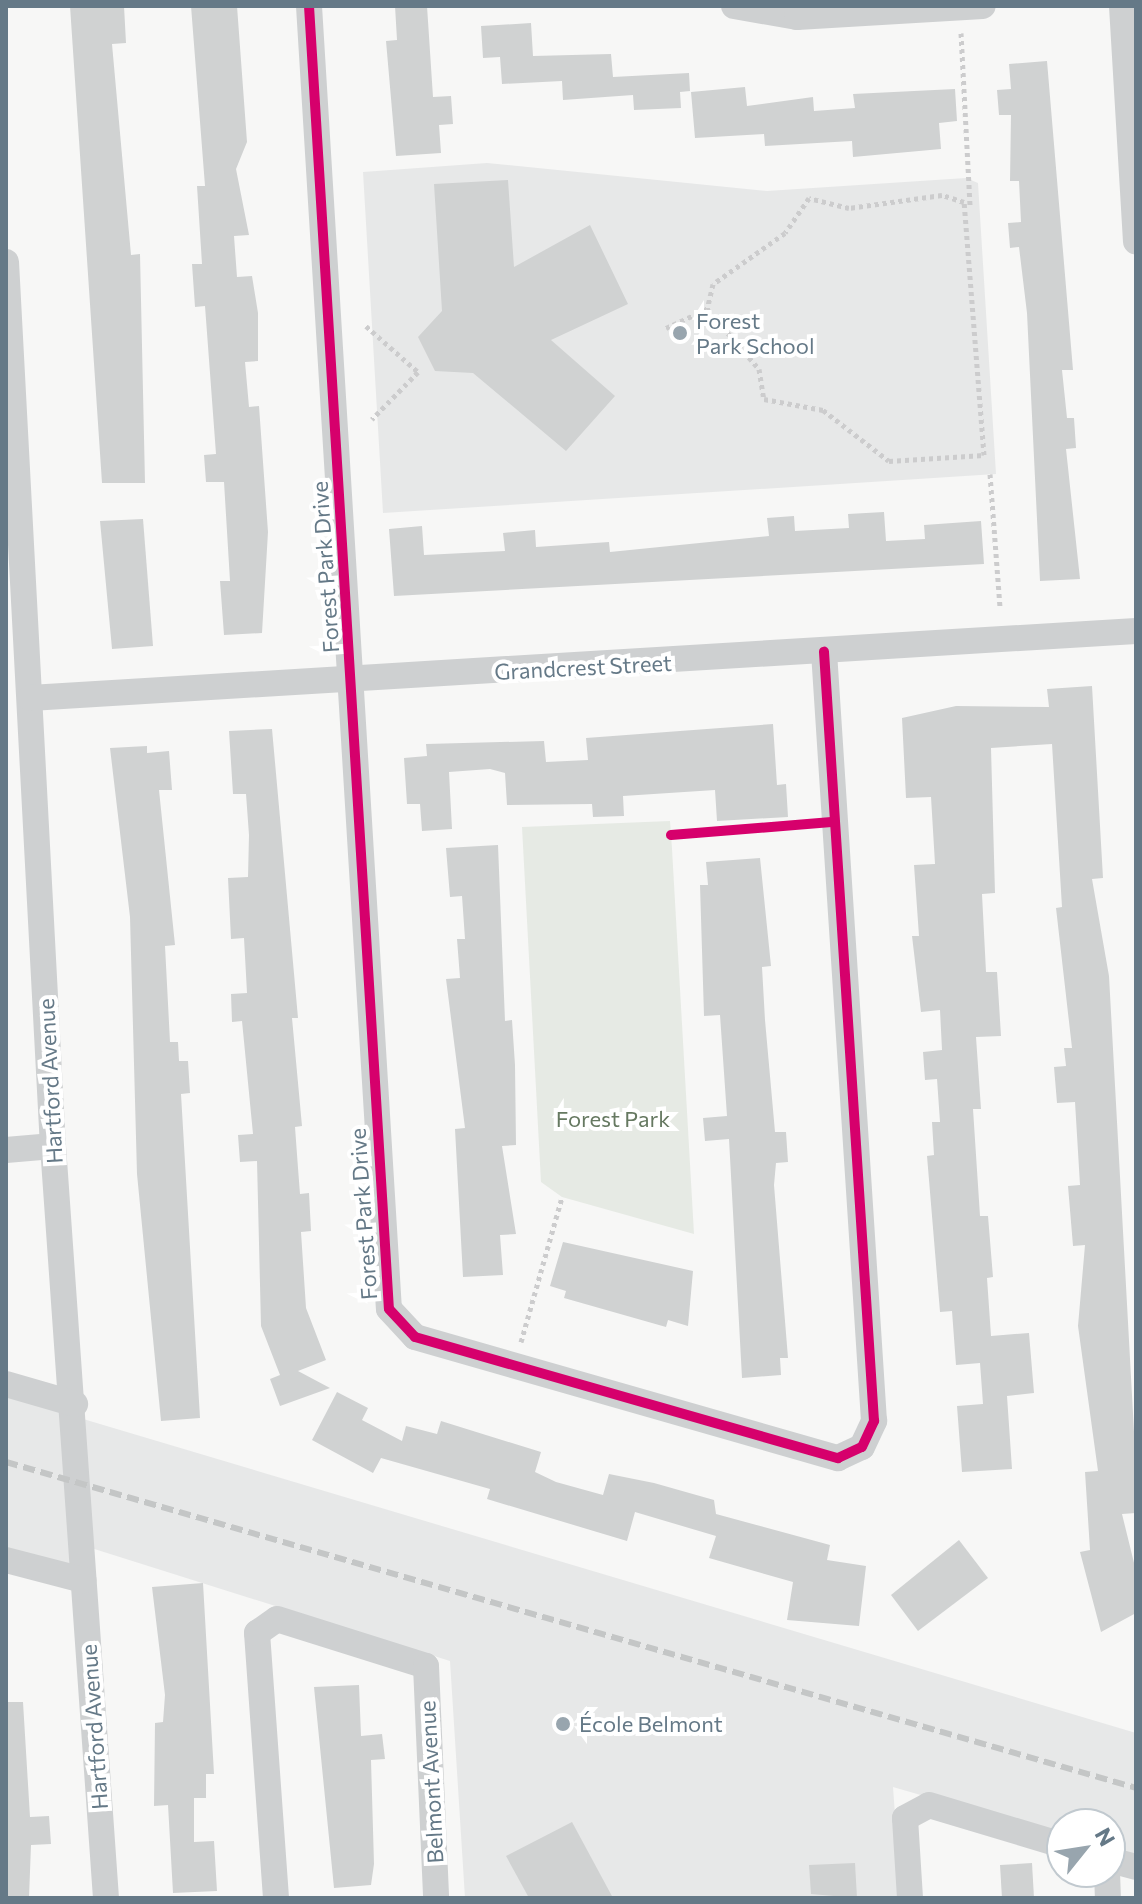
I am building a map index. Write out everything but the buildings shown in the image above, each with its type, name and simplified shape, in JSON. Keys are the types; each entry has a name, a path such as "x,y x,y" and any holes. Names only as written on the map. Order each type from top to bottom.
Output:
{"street":[{"name":"Forest Park Drive","path":"309,6 389,1309 415,1337 517,1361 838,1458 862,1447 874,1421 824,652"},
{"path":"734,6 797,17 971,7"},
{"path":"1122,6 1136,242"},
{"name":"Hartford Avenue","path":"6,262 53,1146 75,1404 83,1580 106,1898"},
{"name":"Grandcrest Street","path":"30,698 1136,631"},
{"path":"6,1150 53,1146"},
{"path":"6,1384 75,1404"},
{"path":"6,1560 83,1580"},
{"name":"Belmont Avenue","path":"276,1898 257,1633 277,1619 426,1666 436,1898"},
{"path":"910,1898 905,1818 929,1805 1046,1840"}],"path":[{"path":"707,309 759,369 764,399 823,410 889,461 984,455 970,207 971,7"},
{"path":"707,309 713,284 792,227 809,198 849,208 942,195 970,207"},
{"path":"666,328 707,309"},
{"path":"366,326 418,372 372,419"},
{"path":"990,474 1000,607"},
{"path":"517,1361 562,1197"}],"shaded area":[{"name":"Forest Park School","path":"487,163 767,191 966,178 978,183 996,474 383,513 363,172"},
{"path":"6,1396 1136,1733 1136,1858 1126,1855 1126,1808 1046,1808 1046,1831 893,1787 901,1898 465,1898 450,1661 69,1541 83,1580 6,1560"}],"green space":[{"name":"Forest Park","path":"670,821 694,1234 562,1197 541,1182 522,827"}],"railway":[{"path":"6,1462 1136,1788"}],"cycle path":[{"path":"309,6 389,1309 415,1337 838,1458 862,1447 874,1421 824,652"},
{"path":"671,835 834,822"}],"place":[{"name":"Forest Park School","path":"680,333"},
{"name":"École Belmont","path":"563,1724"}]}
